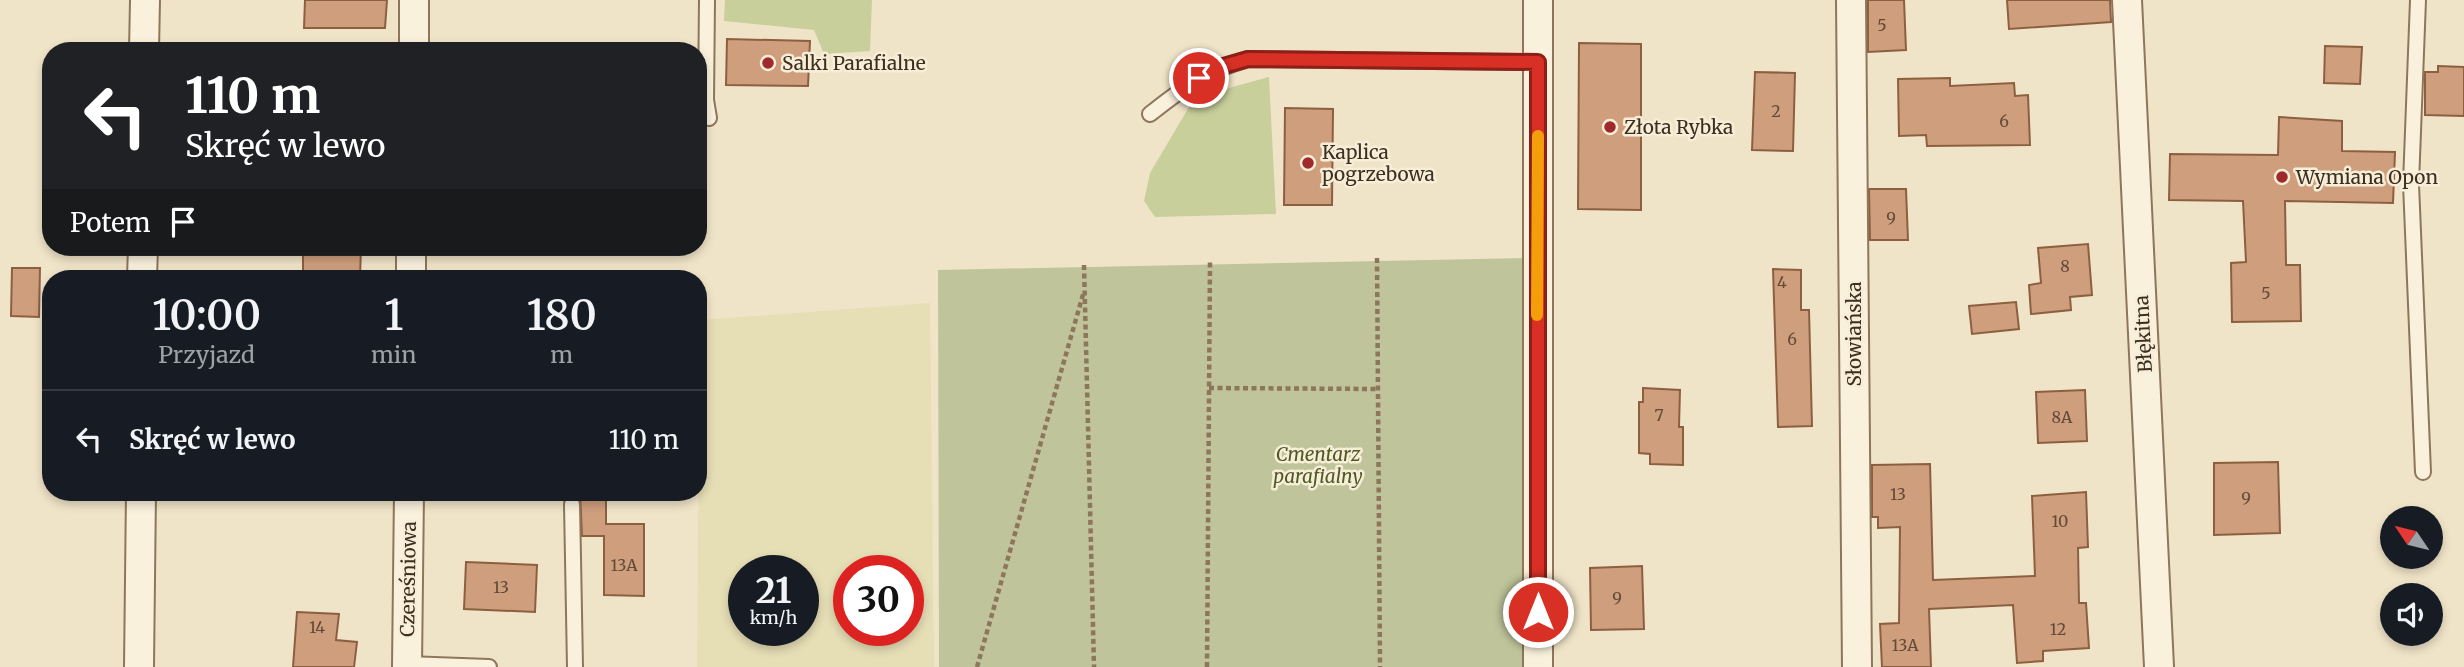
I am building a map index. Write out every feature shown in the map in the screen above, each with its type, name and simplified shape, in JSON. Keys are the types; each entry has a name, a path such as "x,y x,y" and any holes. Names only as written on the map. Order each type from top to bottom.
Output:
{"street":[{"path":"144,42 145,0"},
{"path":"414,0 414,42"},
{"path":"1538,0 1538,667"},
{"name":"Słowiańska","path":"1851,0 1857,667"},
{"name":"Błękitna","path":"2127,0 2159,667"},
{"path":"139,667 141,501"},
{"name":"Czereśniowa","path":"407,665 409,501"}],"lane":[{"path":"707,50 708,0"},
{"path":"2418,0 2411,184 2423,472"},
{"path":"1150,114 1185,86 1213,69 1248,59 1538,62"},
{"path":"707,106 709,118"},
{"path":"572,504 575,667"},
{"path":"407,665 489,667"}],"path":[{"path":"1377,258 1380,667"},
{"path":"1208,667 1210,262"},
{"path":"1084,265 1094,667"},
{"path":"977,667 1085,287"},
{"path":"1209,388 1378,388"}],"shaded area":[{"path":"930,303 934,667 697,667 698,501 707,501 707,319"}],"green space":[{"path":"725,0 872,0 870,51 824,54 814,30 724,21"},
{"path":"1269,77 1276,214 1155,217 1144,201 1150,173 1189,107 1232,87"},
{"name":"Cmentarz parafialny","path":"1527,258 1526,667 939,667 938,270"}],"building":[{"path":"305,0 387,0 385,28 304,28"},
{"path":"1868,0 1904,0 1906,50 1868,52"},
{"path":"2007,0 2110,0 2111,22 2009,29"},
{"name":"Salki Parafialne","path":"727,39 810,41 808,86 726,85"},
{"name":"Złota Rybka","path":"1579,43 1641,44 1641,210 1578,209"},
{"path":"2325,46 2362,47 2360,84 2324,83"},
{"path":"2438,66 2464,67 2464,116 2425,115 2425,72 2438,72"},
{"path":"1755,72 1795,73 1793,151 1752,150"},
{"path":"1950,78 1950,86 2014,83 2015,96 2028,95 2030,145 1927,146 1926,135 1899,136 1898,79"},
{"name":"Kaplica pogrzebowa","path":"1285,108 1333,109 1332,205 1284,205"},
{"name":"Wymiana Opon","path":"2279,117 2342,121 2342,151 2395,152 2393,203 2285,201 2286,265 2300,265 2301,321 2232,322 2231,263 2246,262 2243,201 2169,200 2170,154 2278,155"},
{"path":"1869,189 1906,189 1908,240 1870,240"},
{"path":"2088,244 2092,295 2070,297 2071,310 2031,314 2029,285 2041,283 2038,248"},
{"path":"303,256 361,256 360,270 303,270"},
{"path":"12,268 40,268 39,317 11,316"},
{"path":"1773,269 1801,270 1801,310 1809,310 1812,426 1778,427"},
{"path":"2016,302 2019,329 1972,334 1969,306"},
{"path":"1643,388 1680,390 1679,427 1683,427 1683,465 1650,464 1650,454 1639,453 1639,402 1643,402"},
{"path":"2085,390 2087,441 2038,443 2036,392"},
{"path":"2278,462 2280,533 2214,535 2214,463"},
{"path":"1930,464 1933,580 2035,576 2032,496 2086,492 2088,547 2078,548 2079,603 2086,603 2089,648 2043,651 2043,661 2017,663 2013,605 1929,609 1931,667 1882,667 1880,624 1899,623 1900,527 1878,528 1878,517 1872,517 1872,465"},
{"path":"580,501 606,501 606,524 644,524 644,596 604,595 604,536 582,536"},
{"path":"466,562 537,565 535,612 464,609"},
{"path":"1642,566 1644,629 1591,630 1590,568"},
{"path":"297,612 339,614 336,640 357,642 354,667 293,667"}],"slow traffic":[{"path":"1537,315 1538,136"}],"place":[{"name":"Salki Parafialne","path":"768,63"},
{"name":"Złota Rybka","path":"1610,127"},
{"name":"Kaplica pogrzebowa","path":"1308,163"},
{"name":"Wymiana Opon","path":"2282,177"}],"route":[{"path":"1199,78 1213,69 1248,59 1538,62 1538,612"}]}
